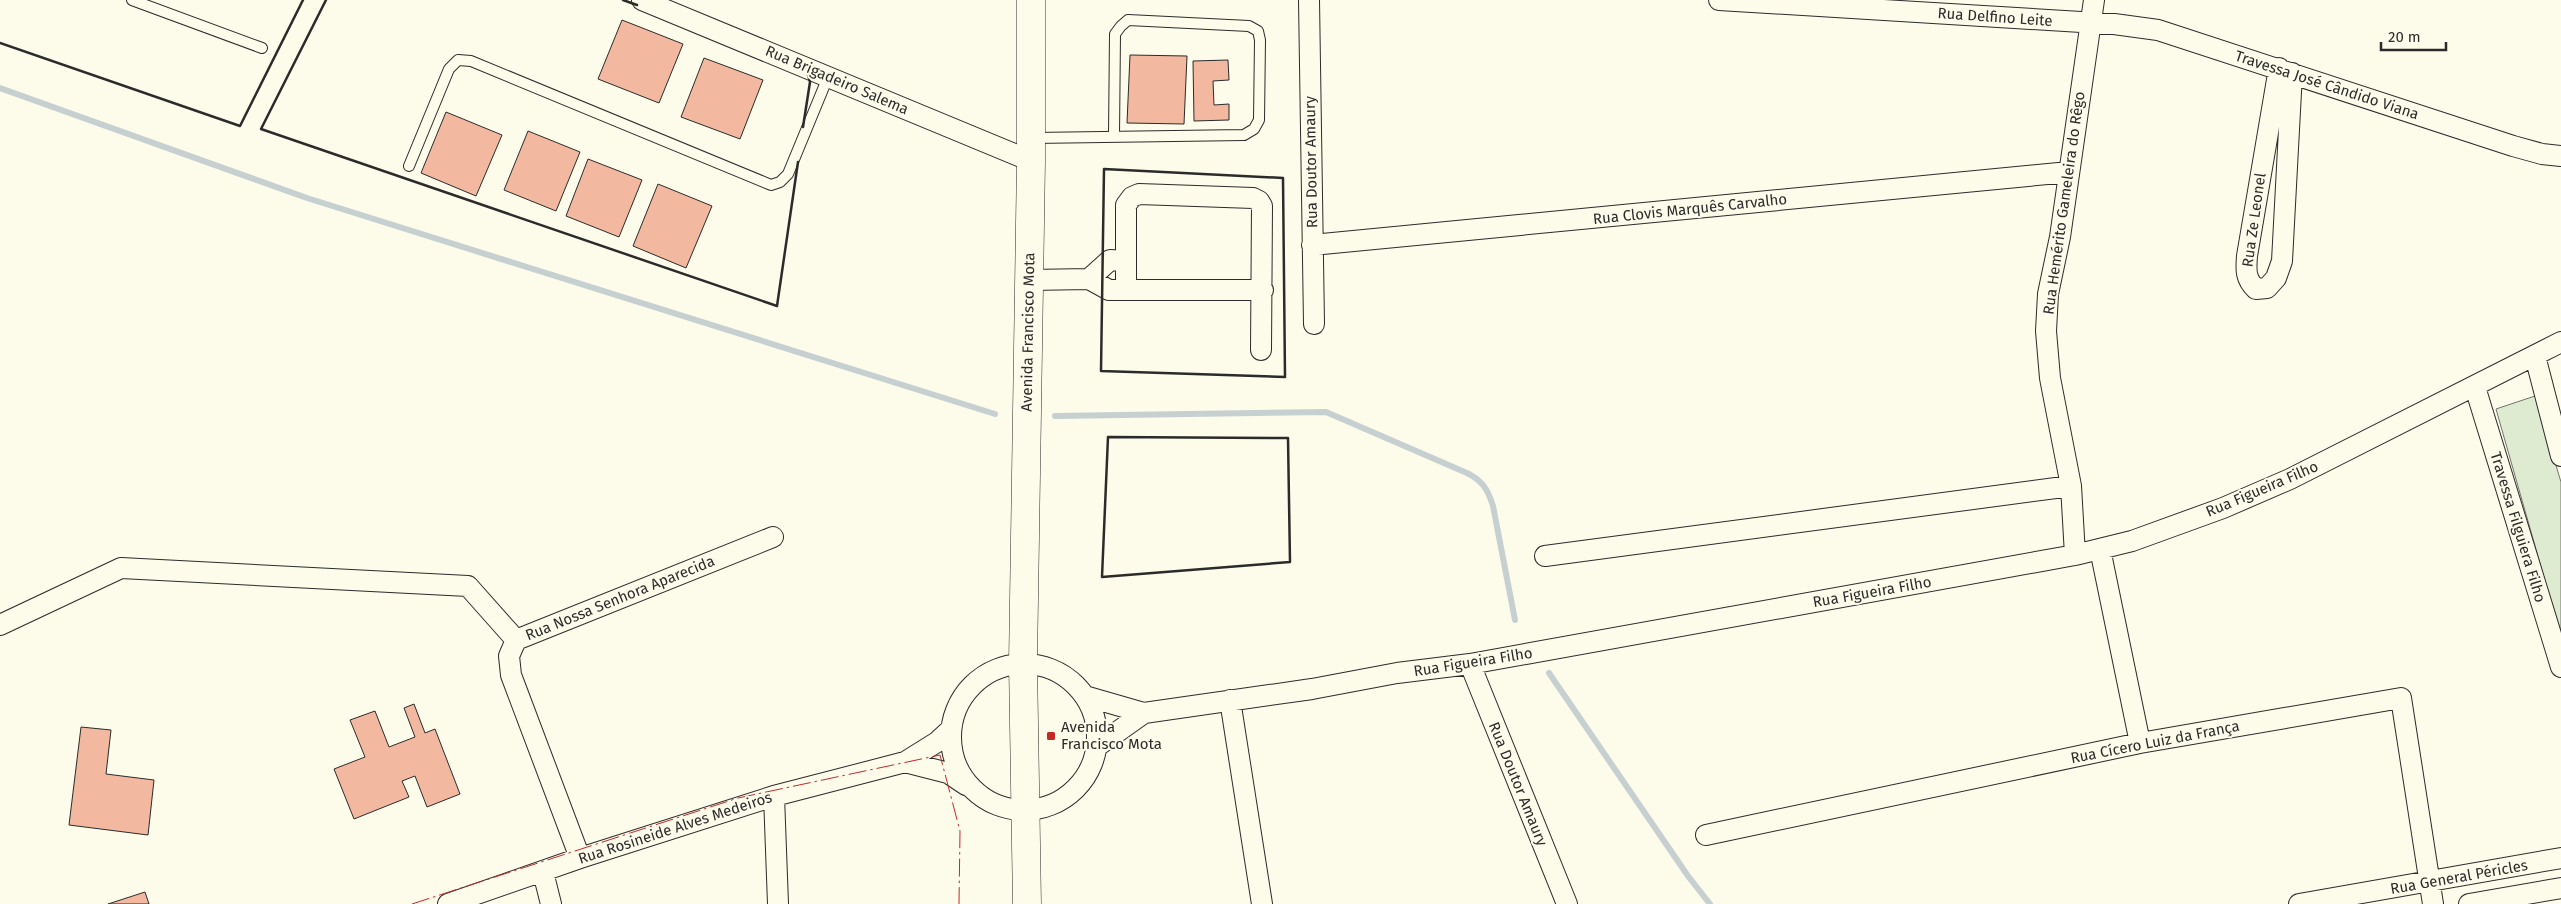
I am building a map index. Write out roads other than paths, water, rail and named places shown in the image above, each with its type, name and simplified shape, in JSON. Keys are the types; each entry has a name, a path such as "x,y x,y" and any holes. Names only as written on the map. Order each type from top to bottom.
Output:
{"main road":[{"name":"Avenida Francisco Mota","path":"1027,904 1023,663 1031,149 1030,0"}],"street":[{"name":"Rua Brigadeiro Salema","path":"642,0 828,76 1031,149"},
{"name":"Rua Doutor Amaury","path":"1309,0 1314,324"},
{"name":"Rua Delfino Leite","path":"1719,0 2091,23"},
{"name":"Rua Hemérito Gameleira do Rêgo","path":"2076,555 2071,486 2050,378 2046,330 2048,294 2060,237 2094,0"},
{"name":"Travessa José Cândido Viana","path":"2091,23 2158,30 2514,146 2542,154 2561,156"},
{"name":"Rua Ze Leonel","path":"2285,71 2282,261 2276,278 2266,288 2256,289 2251,284 2246,273 2247,256 2285,71"},
{"name":"Rua Clovis Marquês Carvalho","path":"1312,245 2069,172"},
{"path":"1126,289 1126,205 1132,197 1139,194 1253,198 1259,201 1262,206 1263,290 1261,350"},
{"path":"1089,279 1110,260 1126,261"},
{"path":"1029,280 1089,279 1109,290 1263,290"},
{"name":"Rua Figueira Filho","path":"1085,696 1144,713 1312,689 1397,673 1470,664 2076,555 2132,541 2223,508 2281,483 2475,387 2561,342"},
{"path":"2535,356 2561,456"},
{"name":"Travessa Filguiera Filho","path":"2475,387 2561,667"},
{"path":"1544,556 2071,486"},
{"name":"Rua Nossa Senhora Aparecida","path":"580,858 511,675 509,656 516,640 773,537"},
{"path":"2100,549 2140,743"},
{"path":"0,625 121,568 468,586 516,640"},
{"path":"969,787 958,769 951,750 951,728 956,708 967,690 983,676 1002,666 1023,663 1041,665 1058,671 1073,682 1085,696 1093,712 1097,730 1096,747 1091,767 1080,784 1064,798 1046,807 1026,810"},
{"name":"Rua Doutor Amaury","path":"1470,664 1567,904"},
{"name":"Rua Cícero Luiz da França","path":"1706,835 2140,743 2401,698 2428,883 2433,904"},
{"path":"1230,700 1262,904"},
{"name":"Rua Figueira Filho","path":"1096,747 1144,713"},
{"name":"Rua Rosineide Alves Medeiros","path":"448,904 580,858 774,796 905,762 937,742 951,728"},
{"name":"Rua Rosineide Alves Medeiros","path":"905,762 930,766 948,773 986,800 1005,808 1026,810"},
{"path":"774,796 778,904"},
{"name":"Rua General Péricles","path":"2299,904 2428,883 2561,858"},
{"path":"544,872 551,904"},
{"name":"Rua General Péricles","path":"2469,904 2561,888"}],"lane":[{"path":"132,0 262,48"},
{"path":"1031,149 1114,135 1244,135 1254,129 1259,120 1260,40 1258,31 1249,26 1128,20 1120,26 1115,34 1114,135"},
{"path":"409,166 449,69 458,60 471,61 771,185 780,182 788,174 828,76"}],"waterway":[{"path":"0,88 307,198 995,414"},
{"path":"1055,416 1326,412 1467,473 1477,479 1484,487 1493,506 1515,620"},
{"path":"1549,673 1688,876 1710,904"}],"place":[{"name":"Avenida Francisco Mota","path":"1051,736"}]}
